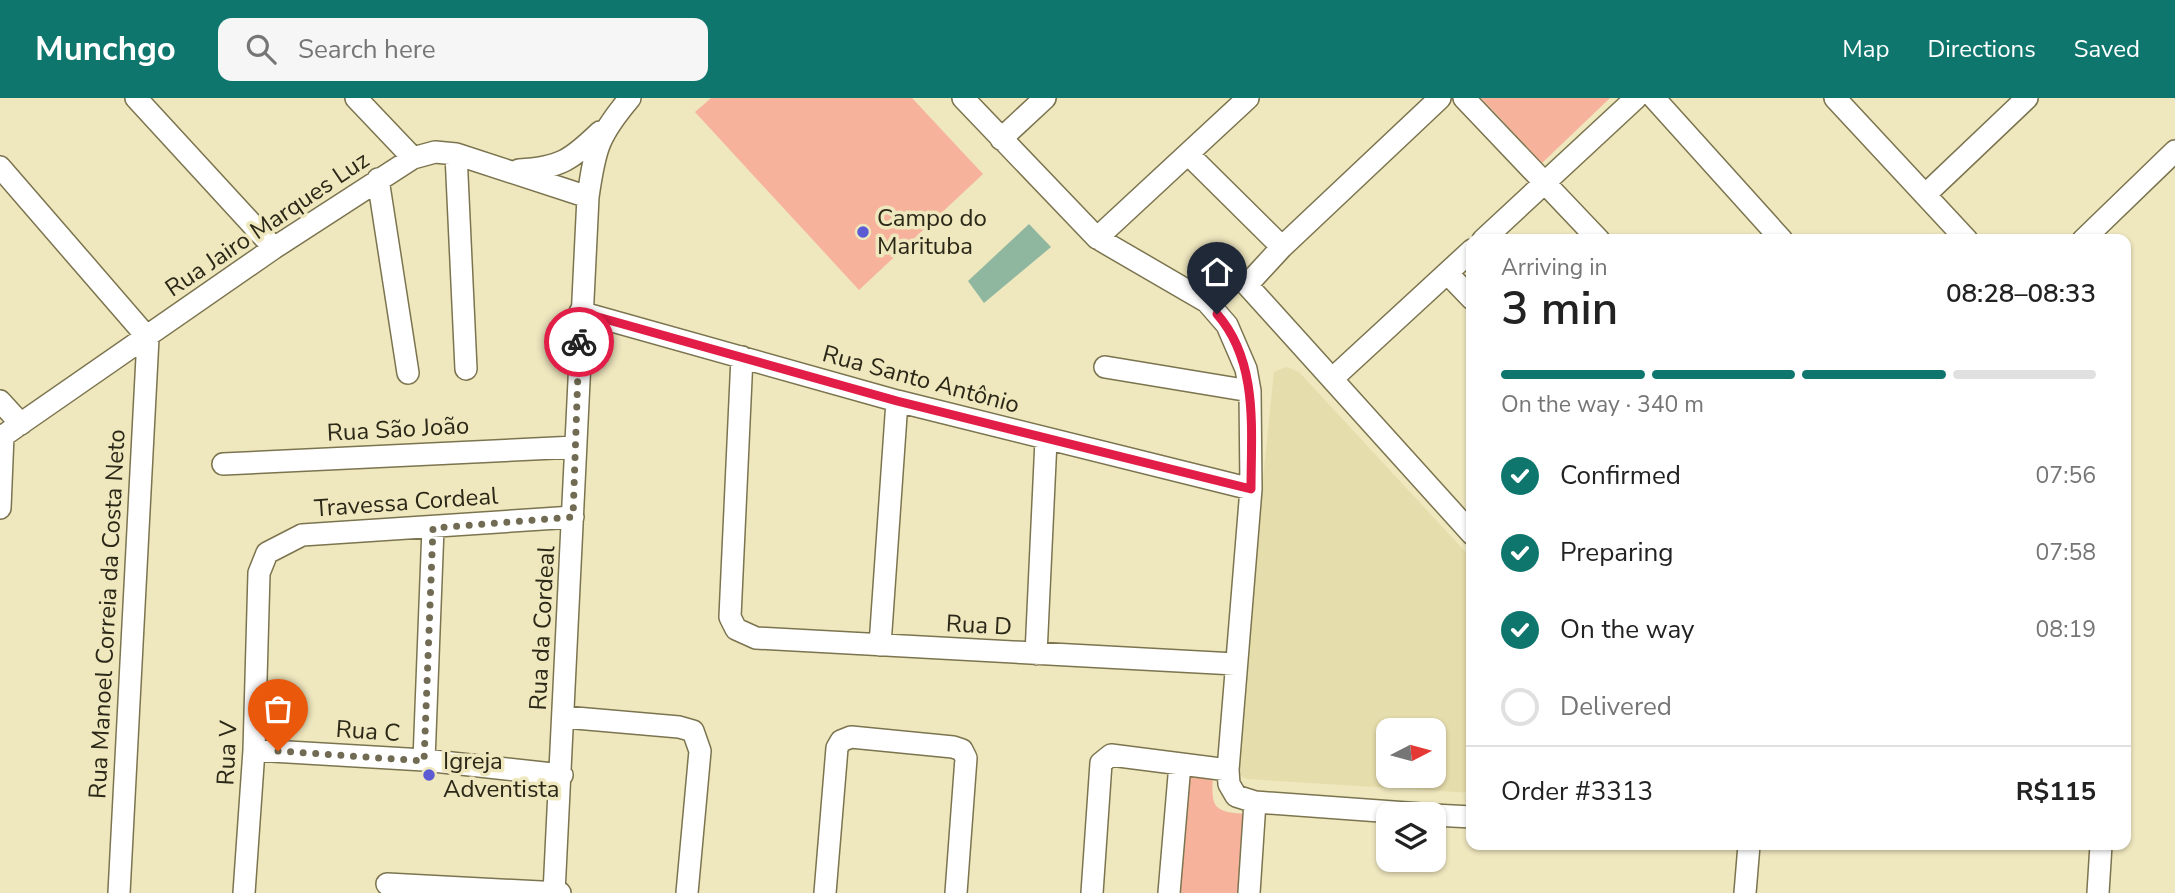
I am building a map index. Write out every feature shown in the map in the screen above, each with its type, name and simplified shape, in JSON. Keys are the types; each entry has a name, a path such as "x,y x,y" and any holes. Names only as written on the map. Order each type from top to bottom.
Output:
{"street":[{"path":"136,98 274,248"},
{"path":"356,98 413,158"},
{"path":"507,170 551,169 578,153 630,98"},
{"path":"963,98 1097,238 1207,302 1227,325 1246,369 1250,391 1251,489 1234,664 1229,784 1236,796 1255,802 1376,811"},
{"path":"1097,238 1248,98"},
{"path":"1440,98 1282,247 1247,285 1466,527"},
{"path":"1464,98 1594,234"},
{"path":"1489,234 1636,98"},
{"path":"1654,98 1777,234"},
{"path":"1835,98 1961,234"},
{"path":"1925,195 2027,98"},
{"path":"1001,139 1040,99"},
{"name":"Rua da Cordeal","path":"553,892 562,775 580,312 588,197 593,160 604,128"},
{"path":"2088,234 2175,151"},
{"name":"Rua Jairo Marques Luz","path":"8,432 148,338 274,248 413,158 435,152 456,154 588,197"},
{"path":"456,154 466,369"},
{"path":"1188,154 1282,247"},
{"path":"0,167 148,338"},
{"path":"378,179 408,373"},
{"path":"1332,379 1466,256"},
{"path":"1447,273 1466,293"},
{"name":"Rua Santo Antônio","path":"580,312 897,401 1251,489"},
{"name":"Rua Manoel Correia da Costa Neto","path":"119,893 148,338"},
{"name":"Rua D","path":"742,357 730,617 736,629 756,638 1234,664"},
{"path":"1105,367 1250,391"},
{"path":"0,401 8,432 0,508"},
{"path":"880,645 897,401"},
{"path":"1036,654 1046,440"},
{"name":"Rua São João","path":"223,464 575,447"},
{"name":"Travessa Cordeal","path":"259,573 267,553 302,535 573,517"},
{"path":"424,761 433,528"},
{"name":"Rua V","path":"244,893 254,750 259,573"},
{"path":"564,717 679,727 693,731 700,751 687,893"},
{"path":"825,893 837,748 841,741 851,737 962,750 966,758 956,893"},
{"name":"Rua C","path":"254,750 424,761 562,775"},
{"path":"1092,893 1101,763 1111,755 1228,770"},
{"path":"1169,893 1180,764"},
{"path":"1249,893 1255,802"},
{"path":"1446,816 1466,817"},
{"path":"1745,893 1749,850"},
{"path":"2098,893 2101,850"},
{"path":"387,884 553,892"}],"shaded area":[{"name":"Campo do Marituba","path":"711,98 912,98 983,174 859,290 695,112"},
{"path":"1481,98 1610,98 1542,163"},
{"path":"1287,367 1299,372 1466,553 1466,793 1392,788 1446,788 1446,718 1376,718 1376,787 1247,779 1239,775 1235,751 1274,372"},
{"path":"1189,773 1213,775 1216,806 1227,812 1246,814 1241,893 1180,893"}],"building":[{"path":"1029,224 1051,247 984,303 968,281"}],"way so far":[{"path":"278,751 424,761 433,528 573,517 579,342"}],"place":[{"name":"Campo do Marituba","path":"863,232"},
{"name":"Igreja Adventista","path":"429,775"}],"route":[{"path":"579,342 580,312 897,401 1072,447 1251,489 1250,391 1246,369 1227,325 1217,314"}]}
